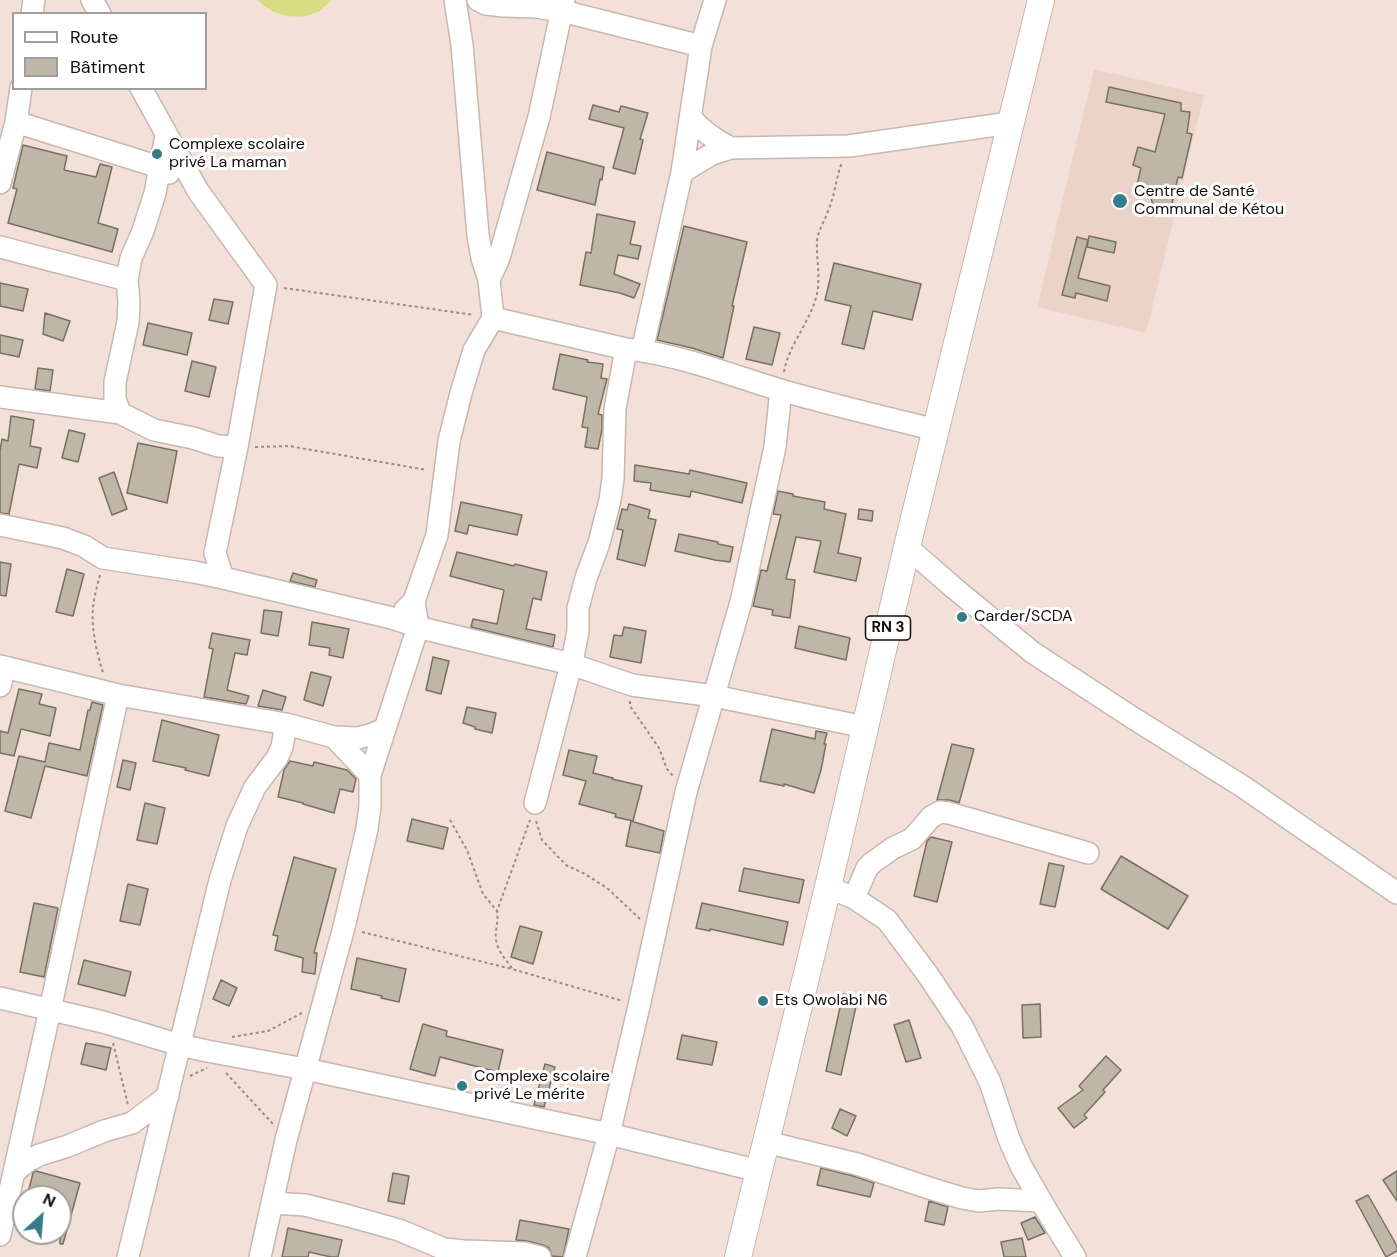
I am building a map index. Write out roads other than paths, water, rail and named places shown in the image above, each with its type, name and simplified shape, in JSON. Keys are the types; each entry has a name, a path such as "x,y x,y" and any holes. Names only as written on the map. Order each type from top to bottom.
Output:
{"main road":[{"name":"RN 3","path":"738,1257 828,887 907,547 1041,0"}],"street":[{"path":"392,618 407,609 414,601 436,535 449,441 461,393 474,350 493,318 489,280 478,235 462,45 455,0"},
{"path":"478,0 486,4 563,5 701,46"},
{"path":"535,803 571,664 578,631 578,608 610,500 613,479 615,409 634,350 682,172 701,46 715,0"},
{"path":"489,280 499,258 527,159 563,5"},
{"path":"0,183 16,122 21,90"},
{"path":"142,90 198,191 266,285 229,453 215,553 223,578"},
{"path":"691,117 711,138 731,148"},
{"path":"16,122 159,167 198,191"},
{"path":"682,172 712,154 731,148 849,146 1010,123"},
{"path":"120,413 115,399 115,382 128,322 127,280 131,258 143,231 155,193 166,135"},
{"path":"0,247 127,280"},
{"path":"493,318 698,364 781,390 936,430"},
{"path":"575,1257 609,1134 686,792 741,602 775,447 781,390"},
{"path":"0,397 120,413 154,430 193,438 229,453"},
{"path":"0,525 63,538 84,546 103,558 223,578 392,618 418,627 571,664 632,685 714,696 865,728"},
{"path":"907,547 1032,652 1242,786 1397,893"},
{"path":"194,572 215,553"},
{"path":"260,1257 286,1140 325,1000 367,829 370,775 418,627 414,601"},
{"path":"2,673 286,724 334,737 357,738 385,729"},
{"path":"0,1235 117,695"},
{"path":"128,1257 220,880 237,826 255,787 277,758 282,747 286,724"},
{"path":"334,737 370,775"},
{"path":"854,898 872,862 912,839 931,817 940,813 949,813 1088,853"},
{"path":"828,887 854,898 887,920 928,975 962,1026 990,1082 1017,1157 1075,1257"},
{"path":"0,998 103,1022 180,1045 212,1058 305,1069 609,1134 759,1171"},
{"path":"14,1172 39,1155 132,1123 169,1090"},
{"path":"766,1142 856,1164 962,1198 979,1201 998,1199 1041,1201"},
{"path":"272,1203 305,1205 349,1216 399,1230 444,1249 524,1253 540,1257"}],"place":[{"name":"Complexe scolaire privé La maman","path":"157,154"},
{"name":"Centre de Santé Communal de Kétou","path":"1120,201"},
{"name":"Carder/SCDA","path":"962,617"},
{"name":"Ets Owolabi N6","path":"763,1001"},
{"name":"Complexe scolaire privé Le mérite","path":"462,1086"}]}
